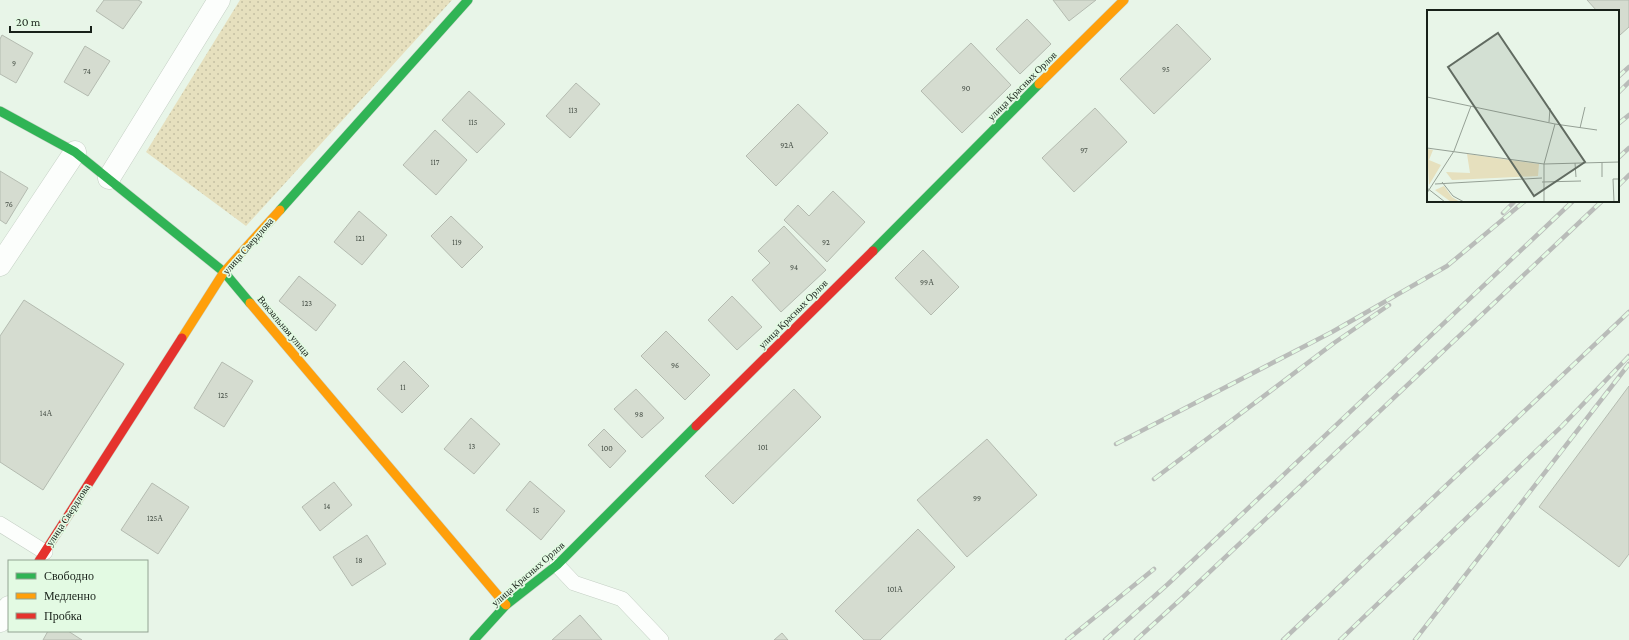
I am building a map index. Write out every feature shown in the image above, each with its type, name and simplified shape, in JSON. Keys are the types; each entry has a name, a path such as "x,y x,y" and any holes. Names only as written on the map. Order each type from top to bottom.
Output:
{"street":[{"path":"109,178 219,0"},
{"name":"улица Свердлова","path":"42,556 224,272 468,0"},
{"name":"улица Красных Орлов","path":"474,640 506,605 557,565 1124,0"},
{"name":"Вокзальная улица","path":"0,111 76,152 224,272 506,605"},
{"path":"0,265 76,152"},
{"path":"0,621 8,609"}],"lane":[{"path":"0,524 42,556"},
{"path":"557,565 574,583 622,599 661,640"}],"shaded area":[{"path":"240,0 452,0 246,226 146,152"}],"building":[{"path":"104,0 138,0 142,2 123,29 96,11"},
{"path":"1053,0 1096,0 1069,21"},
{"path":"1587,0 1629,0 1629,27 1619,34 1619,10 1596,10"},
{"path":"1027,19 1051,44 1020,74 996,49"},
{"path":"1177,24 1211,59 1154,114 1120,79"},
{"path":"2,35 33,53 16,83 0,74 0,39"},
{"path":"971,43 1011,85 962,133 921,91"},
{"path":"85,46 110,61 88,96 64,82"},
{"path":"576,83 600,104 570,138 546,116"},
{"path":"469,91 505,124 477,153 442,120"},
{"path":"798,104 828,133 776,186 746,156"},
{"path":"1095,108 1127,142 1074,192 1042,158"},
{"path":"435,130 467,160 436,195 403,165"},
{"path":"0,171 28,188 6,224 0,220"},
{"path":"833,191 865,222 827,262 784,220 798,205 809,216"},
{"path":"359,211 387,235 362,265 334,242"},
{"path":"451,216 483,247 462,268 431,236"},
{"path":"784,226 826,270 781,312 752,280 770,263 758,251"},
{"path":"923,250 959,287 931,315 895,278"},
{"path":"299,276 336,305 316,331 279,301"},
{"path":"732,296 762,327 737,350 708,320"},
{"path":"24,300 124,364 43,490 0,462 0,336"},
{"path":"666,331 710,375 685,400 641,356"},
{"path":"404,361 429,386 402,413 377,389"},
{"path":"222,362 253,381 224,427 194,408"},
{"path":"1629,386 1629,554 1619,567 1539,507"},
{"path":"636,389 664,418 642,438 614,409"},
{"path":"794,389 821,417 733,504 705,476"},
{"path":"471,418 500,444 474,474 444,449"},
{"path":"604,429 626,451 610,468 588,445"},
{"path":"987,439 1037,495 967,557 917,500"},
{"path":"530,481 565,511 541,540 506,510"},
{"path":"334,482 352,505 320,531 302,507"},
{"path":"152,483 189,507 158,554 121,530"},
{"path":"918,529 955,567 880,640 864,640 835,611"},
{"path":"367,535 386,564 352,586 333,557"},
{"path":"580,615 602,640 552,640"},
{"path":"47,632 70,632 82,640 43,640"},
{"path":"782,633 788,640 774,640"}],"railway":[{"path":"1619,76 1629,67"},
{"path":"1619,92 1629,82"},
{"path":"1619,123 1629,115"},
{"path":"1619,157 1629,148"},
{"path":"1619,185 1629,175"},
{"path":"1503,213 1514,202"},
{"path":"1116,444 1332,332 1447,266 1524,202"},
{"path":"1105,640 1168,584 1572,202"},
{"path":"1136,640 1601,202"},
{"path":"1154,479 1334,343 1389,305"},
{"path":"1283,640 1629,312"},
{"path":"1340,640 1562,426 1629,356"},
{"path":"1415,640 1629,364"},
{"path":"1067,640 1154,569"}],"traffic: fast":[{"path":"280,210 468,0"},
{"path":"873,251 1039,84"},
{"path":"0,111 75,152 224,272 250,303"},
{"path":"474,640 506,605 557,565 696,426"}],"traffic: slow":[{"path":"1039,84 1124,0"},
{"path":"182,338 224,272 280,210"},
{"path":"250,303 506,605"}],"traffic: jam":[{"path":"696,426 873,251"},
{"path":"40,560 182,338"}]}
